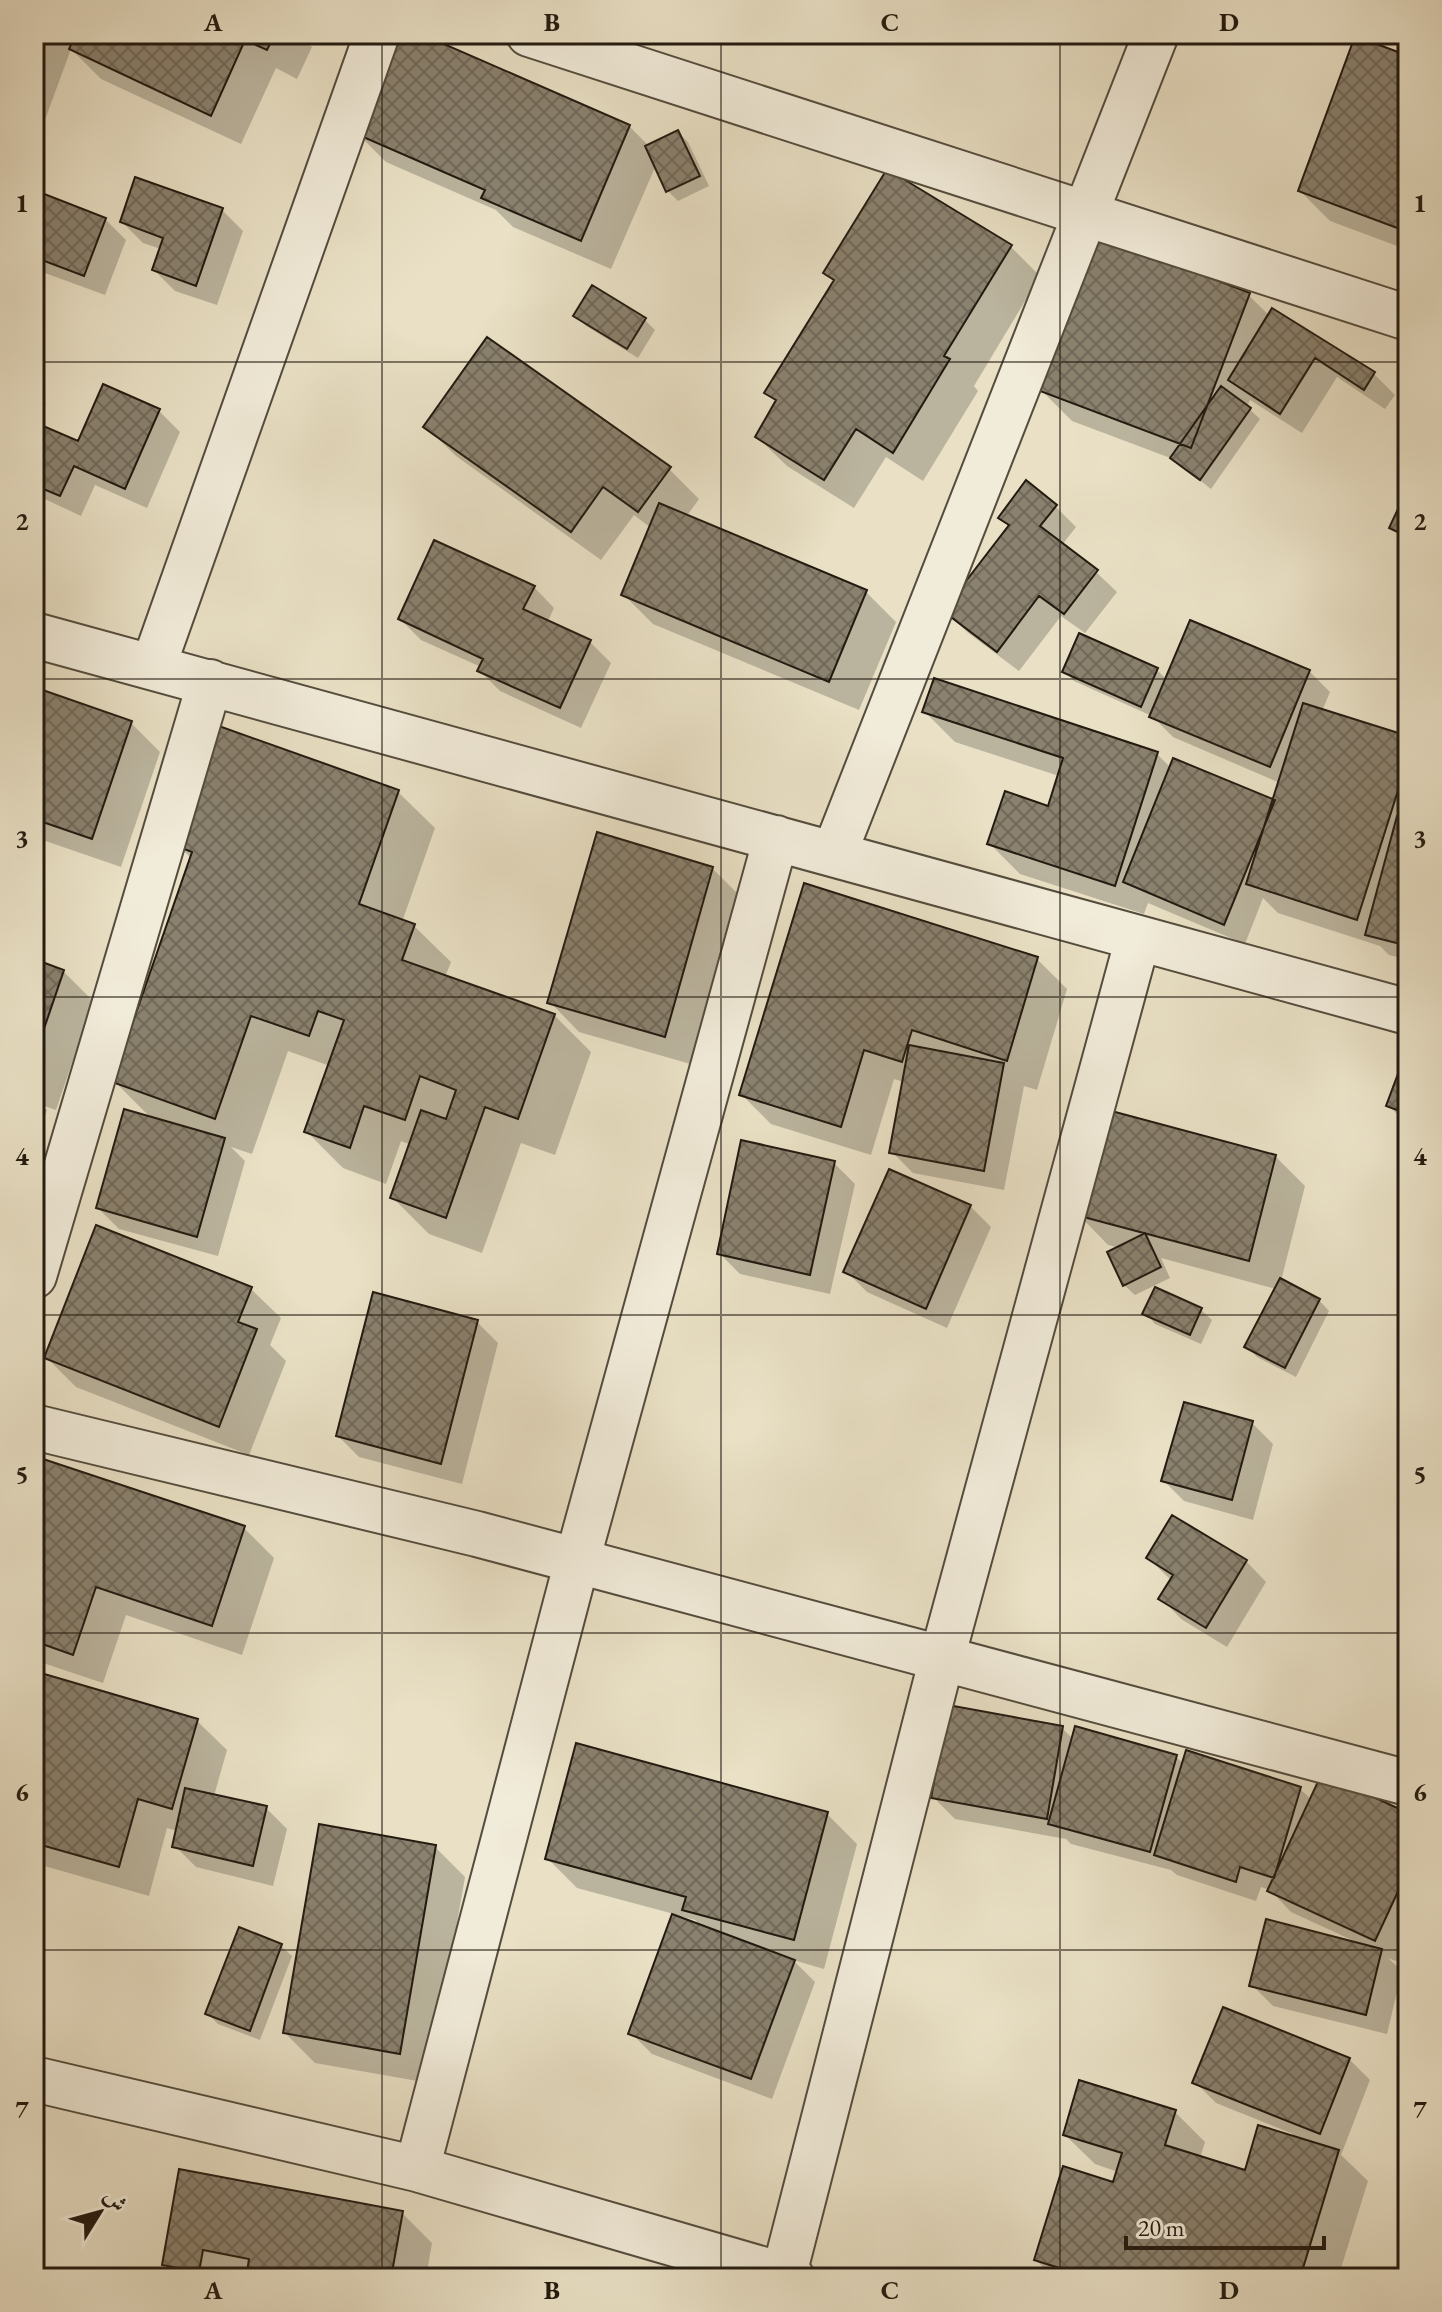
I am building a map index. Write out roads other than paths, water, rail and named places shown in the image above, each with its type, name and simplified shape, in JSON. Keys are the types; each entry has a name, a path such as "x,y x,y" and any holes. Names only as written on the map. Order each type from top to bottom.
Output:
{"street":[{"path":"153,667 377,34"},
{"path":"529,34 1408,318"},
{"path":"834,854 1156,34"},
{"path":"34,635 1408,1012"},
{"path":"34,1276 210,682"},
{"path":"417,2169 577,1561 776,838"},
{"path":"34,2079 417,2169 786,2277 942,1658 1138,938"},
{"path":"34,1427 461,1530 1408,1783"}]}
